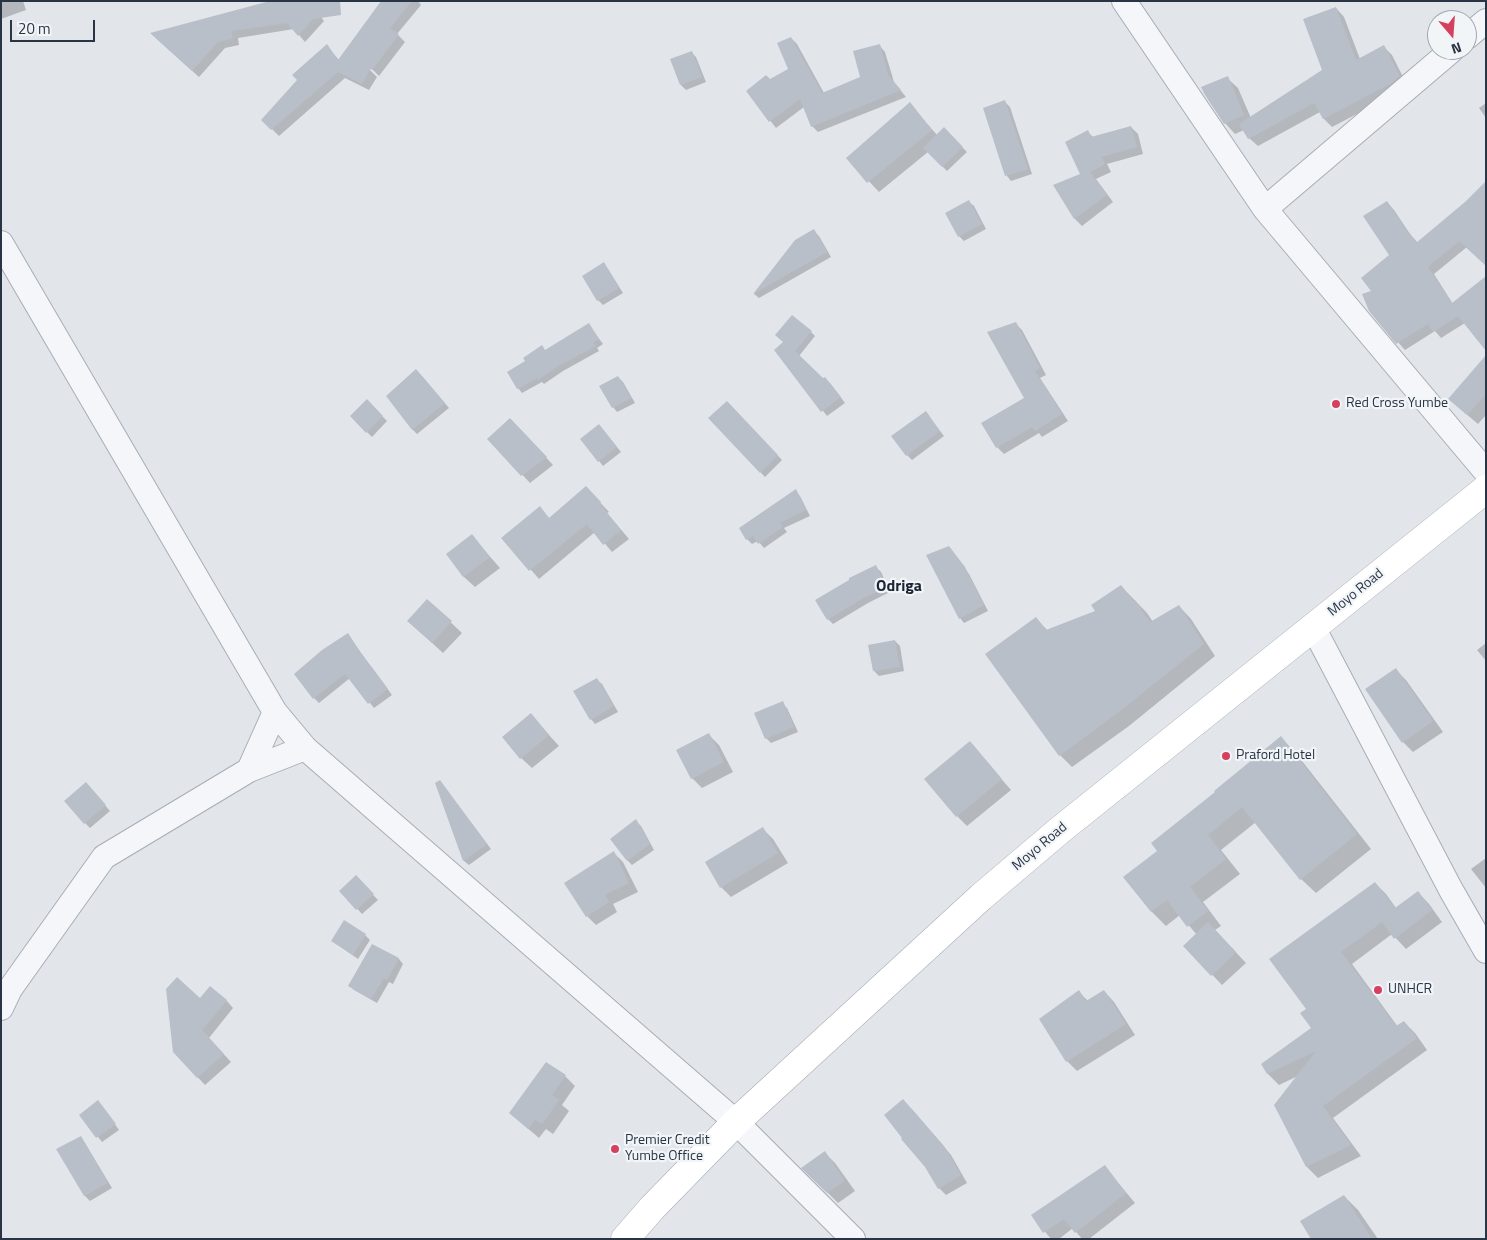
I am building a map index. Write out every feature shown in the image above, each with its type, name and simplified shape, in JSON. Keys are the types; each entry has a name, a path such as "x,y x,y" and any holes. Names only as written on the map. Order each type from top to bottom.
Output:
{"main road":[{"name":"Moyo Road","path":"625,1239 652,1208 736,1122 981,897 1060,830 1486,489"}],"street":[{"path":"1124,1 1265,209 1486,472"},
{"path":"1265,209 1440,60"},
{"path":"1,243 275,712 305,748 736,1122 853,1239"},
{"path":"1313,627 1451,890 1486,952"},
{"path":"249,770 275,712"},
{"path":"1,1008 10,988 104,857 249,770 305,748"}],"building":[{"path":"270,1 340,1 341,15 313,19 298,36 287,23 231,31 233,38 218,42 192,71 150,33"},
{"path":"381,1 412,1 390,28 399,34 372,70 370,69 362,84 338,72 271,130 261,120 297,80 292,75 327,44 338,60"},
{"path":"1336,7 1356,60 1384,45 1400,76 1390,84 1323,119 1314,103 1248,139 1239,124 1322,70 1303,19"},
{"path":"791,37 822,93 860,77 853,51 880,44 888,75 901,90 811,127 800,99 769,122 746,91 766,75 770,79 788,69 777,43"},
{"path":"692,51 702,77 680,85 670,59"},
{"path":"1228,76 1244,115 1224,124 1201,87"},
{"path":"1005,100 1028,169 1005,176 983,108"},
{"path":"910,102 932,130 867,183 846,158"},
{"path":"1131,126 1137,147 1101,157 1105,164 1090,172 1107,195 1074,219 1053,185 1080,174 1065,142 1088,130 1091,137"},
{"path":"944,127 963,147 942,167 923,148"},
{"path":"1486,181 1486,266 1459,241 1428,267 1452,303 1486,276 1486,351 1458,316 1433,332 1428,324 1396,344 1369,311 1362,294 1371,291 1361,278 1389,255 1363,216 1387,201 1416,243 1465,202"},
{"path":"969,200 982,224 958,237 945,213"},
{"path":"814,229 827,252 753,294 795,240"},
{"path":"604,262 619,288 597,301 582,276"},
{"path":"792,315 812,331 795,351 823,378 825,377 841,397 821,412 774,350 783,342 775,335"},
{"path":"1016,322 1040,368 1035,371 1062,414 1035,431 1032,427 996,448 981,423 1024,398 987,332"},
{"path":"589,323 599,339 593,343 596,346 558,366 538,380 537,378 517,389 507,372 525,361 523,358 542,345 545,350"},
{"path":"1486,355 1486,394 1467,415 1448,399"},
{"path":"416,369 445,403 412,430 386,396"},
{"path":"618,376 631,398 612,408 599,386"},
{"path":"367,399 383,416 366,433 350,416"},
{"path":"727,401 778,455 760,473 708,418"},
{"path":"926,411 940,431 906,456 891,436"},
{"path":"510,418 547,457 521,476 487,439"},
{"path":"599,424 617,447 598,462 580,439"},
{"path":"586,486 601,502 600,504 621,530 603,545 587,524 529,571 501,538 540,506 549,518"},
{"path":"796,489 806,510 780,523 783,527 758,544 753,536 746,540 739,528"},
{"path":"472,534 490,557 463,577 446,554"},
{"path":"949,546 965,567 984,605 959,619 926,555"},
{"path":"876,565 886,587 863,598 827,620 815,600 849,580 849,578"},
{"path":"1121,585 1133,601 1135,600 1150,622 1179,605 1204,644 1116,714 1059,756 985,654 1036,617 1046,630 1095,611 1091,605"},
{"path":"427,599 452,621 432,643 407,621"},
{"path":"348,633 370,667 388,689 368,704 345,674 313,699 294,674 322,650"},
{"path":"895,640 900,667 873,671 868,645"},
{"path":"1396,668 1433,721 1402,743 1365,689"},
{"path":"597,678 614,706 590,720 573,691"},
{"path":"783,701 794,727 765,739 754,713"},
{"path":"531,713 549,735 520,759 502,737"},
{"path":"709,733 724,762 691,779 676,750"},
{"path":"1281,736 1357,834 1300,880 1242,807 1208,835 1226,859 1190,887 1208,911 1187,927 1167,900 1151,912 1123,877 1157,851 1151,843"},
{"path":"970,741 1002,779 956,817 924,779"},
{"path":"440,780 487,844 463,861 435,783"},
{"path":"86,782 106,805 84,824 64,801"},
{"path":"636,819 650,844 627,861 610,839"},
{"path":"763,827 778,853 720,888 705,862"},
{"path":"614,851 629,883 605,895 609,902 586,917 564,883"},
{"path":"356,875 374,894 356,910 339,891"},
{"path":"1375,882 1395,908 1418,891 1432,910 1394,939 1382,922 1341,952 1396,1026 1404,1021 1417,1038 1323,1106 1351,1145 1306,1167 1274,1105 1316,1051 1267,1074 1261,1064 1311,1028 1300,1013 1306,1009 1269,959"},
{"path":"344,920 366,934 353,955 331,941"},
{"path":"1208,922 1236,952 1211,976 1183,946"},
{"path":"372,944 399,958 387,980 384,978 371,999 348,986"},
{"path":"177,977 200,998 210,986 227,1000 202,1030 224,1054 197,1078 173,1052 166,989"},
{"path":"1079,990 1086,1001 1104,990 1126,1024 1066,1062 1039,1019"},
{"path":"546,1062 566,1075 552,1095 559,1100 542,1124 535,1120 528,1129 509,1113"},
{"path":"903,1099 944,1146 961,1175 938,1189 925,1167 901,1139 884,1115"},
{"path":"98,1100 116,1124 96,1138 79,1115"},
{"path":"81,1136 108,1183 84,1196 56,1149"},
{"path":"825,1151 845,1181 827,1193 801,1168"},
{"path":"1105,1165 1126,1193 1075,1233 1064,1219 1043,1233 1031,1215"},
{"path":"1344,1195 1372,1239 1311,1239 1300,1221"}],"place":[{"name":"Red Cross Yumbe","path":"1336,404"},
{"name":"Praford Hotel","path":"1226,756"},
{"name":"UNHCR","path":"1378,990"},
{"name":"Premier Credit Yumbe Office","path":"615,1149"}],"district":[{"name":"Odriga","path":"899,587"}]}
